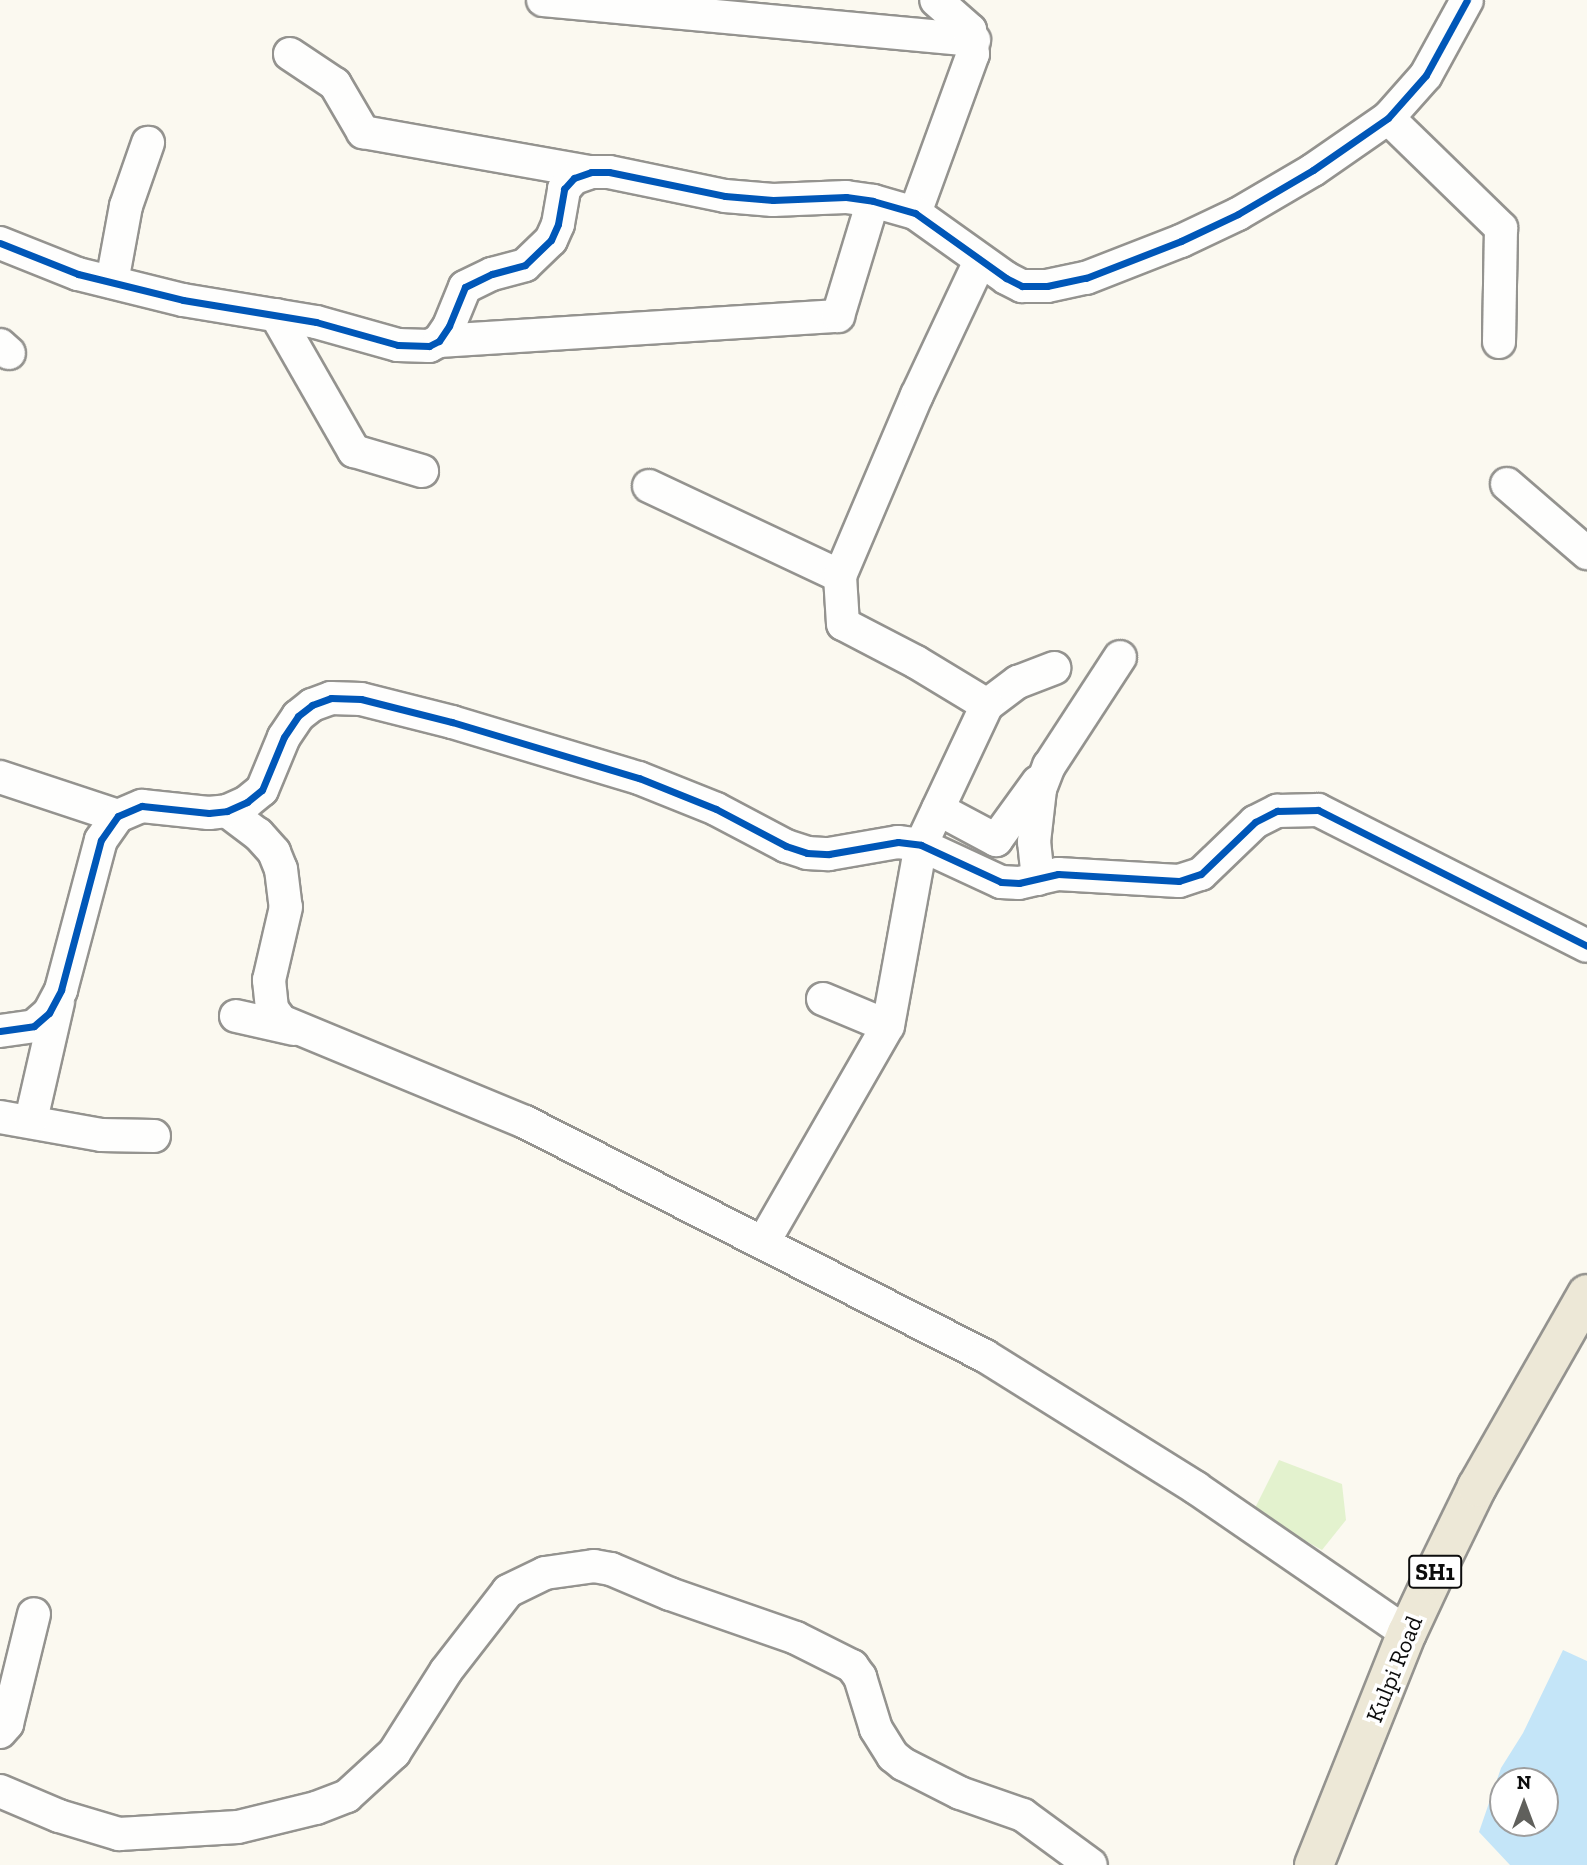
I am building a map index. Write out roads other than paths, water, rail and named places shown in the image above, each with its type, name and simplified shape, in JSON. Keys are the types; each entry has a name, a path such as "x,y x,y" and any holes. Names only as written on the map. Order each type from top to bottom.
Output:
{"main road":[{"name":"Kulpi Road","path":"1314,1865 1407,1633 1478,1487 1587,1294"}],"street":[{"path":"543,0 974,40"},
{"path":"915,213 974,54 974,40 961,19 936,0"},
{"path":"290,54 335,84 363,132 591,172 646,177 725,196 773,200 846,197 873,201 915,213 948,233 980,261 1022,286 1047,286 1086,278 1128,264 1238,214 1313,170 1388,118 1426,75 1467,0"},
{"path":"1388,118 1501,228 1499,342"},
{"path":"112,282 126,206 148,143"},
{"path":"439,341 449,326 466,287 492,274 525,265 551,240 558,224 564,189 574,178 591,172"},
{"path":"0,243 78,274 183,300 316,322 398,345 429,346 439,341 838,316 873,201"},
{"path":"980,261 917,395 840,576 843,624 916,662 987,705"},
{"path":"276,315 354,451 422,471"},
{"path":"1507,484 1587,553"},
{"path":"649,486 840,576"},
{"path":"938,809 996,841 1120,657"},
{"path":"763,1243 888,1026 921,845 987,705 1018,682 1054,668"},
{"path":"154,1136 101,1135 15,1119 61,990 101,840 118,817 142,806 188,812 228,811 247,802 262,790 284,737 298,716 312,705 331,698 361,699 453,722 639,778 716,809 786,846 807,853 829,854 898,842 921,845 1001,882 1019,883 1058,874 1178,881 1201,874 1255,822 1277,811 1318,810 1587,946"},
{"path":"1038,879 1034,842 1035,816 1040,789 1049,766"},
{"path":"0,777 118,817"},
{"path":"228,811 258,834 274,852 281,869 286,907 269,980 272,1009 281,1021 295,1029 505,1112 985,1356 1196,1488 1407,1633"},
{"path":"0,1031 34,1026 49,1013 61,990"},
{"path":"823,999 888,1026"},
{"path":"236,1016 295,1029"},
{"path":"0,1791 59,1816 119,1834 238,1827 316,1808 347,1796 394,1753 446,1671 508,1591 545,1573 594,1566 611,1569 670,1594 796,1638 840,1659 860,1676 876,1729 893,1756 903,1765 960,1793 1023,1815 1091,1865"},
{"path":"0,1732 7,1724 34,1614"}],"water":[{"path":"1563,1650 1587,1661 1587,1865 1510,1865 1479,1832 1489,1803 1489,1837 1559,1837 1559,1767 1502,1767 1523,1733"}]}
